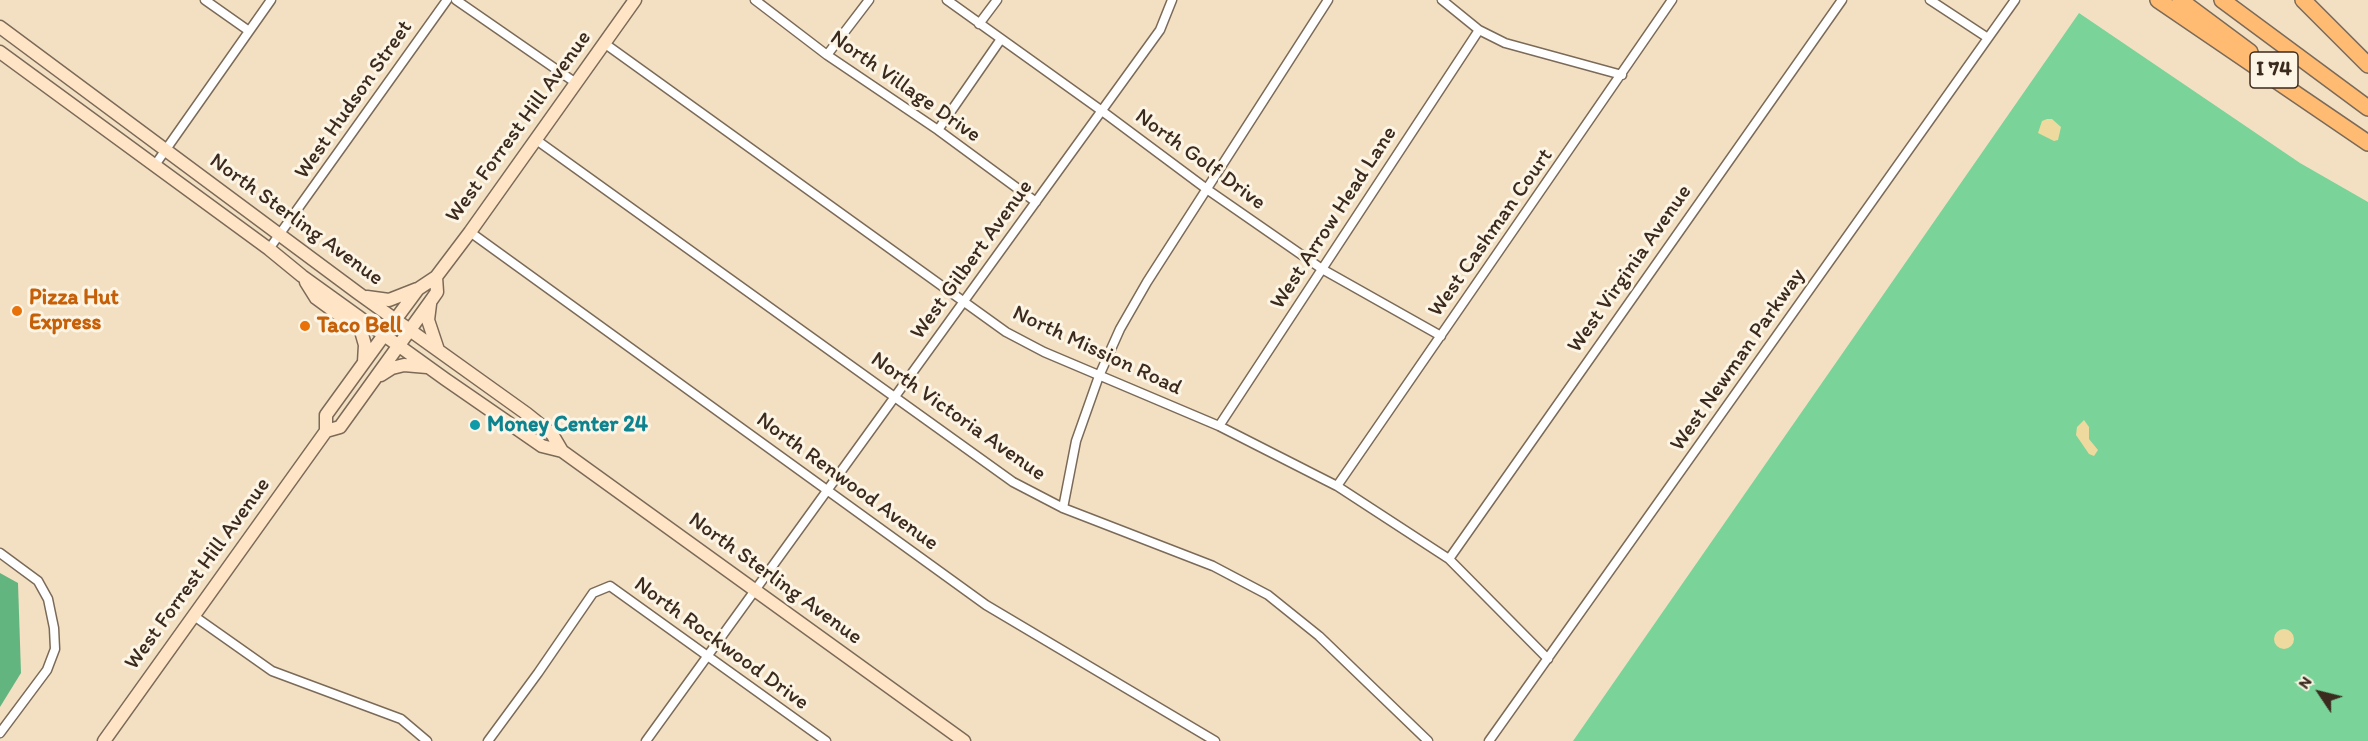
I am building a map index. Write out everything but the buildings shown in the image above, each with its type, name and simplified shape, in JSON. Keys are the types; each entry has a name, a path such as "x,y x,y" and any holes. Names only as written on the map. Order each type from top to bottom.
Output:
{"highway":[{"path":"2157,0 2368,141"},
{"name":"I 74","path":"2180,0 2368,141"},
{"name":"I 74","path":"2222,0 2368,108"},
{"path":"2303,0 2368,65"}],"main road":[{"name":"West Forrest Hill Avenue","path":"104,741 326,431 326,415 418,289 436,277 470,232 635,0"},
{"name":"North Sterling Avenue","path":"0,27 552,434 562,451"},
{"name":"North Sterling Avenue","path":"0,52 399,346 542,446 562,451 964,741"},
{"path":"302,276 316,298 361,331 365,345 364,362"},
{"name":"West Forrest Hill Avenue","path":"326,431 340,427 399,346 437,292 436,277"},
{"path":"362,296 389,300 418,289"},
{"path":"430,302 428,320 438,350"},
{"path":"375,379 392,368 404,365 429,367"}],"street":[{"path":"205,0 249,31"},
{"path":"154,165 272,0"},
{"name":"West Hudson Street","path":"269,249 447,0"},
{"path":"456,0 576,83"},
{"name":"North Village Drive","path":"755,0 827,55 938,130 1036,202"},
{"path":"827,55 869,0"},
{"name":"North Golf Drive","path":"947,0 1208,190 1322,269 1441,336"},
{"path":"980,24 997,0"},
{"name":"West Gilbert Avenue","path":"646,741 1160,30 1172,0"},
{"path":"1063,508 1076,441 1099,376 1120,329 1328,0"},
{"path":"1442,0 1479,30 1505,43 1622,75"},
{"name":"West Cashman Court","path":"1337,486 1672,0"},
{"name":"West Virginia Avenue","path":"1449,559 1842,0"},
{"path":"1930,0 1988,38"},
{"name":"West Newman Parkway","path":"1489,741 2015,0"},
{"name":"West Arrow Head Lane","path":"1219,426 1479,30"},
{"path":"938,130 1001,39"},
{"name":"North Mission Road","path":"604,44 1006,332 1044,352 1219,426 1337,486 1449,559 1548,659"},
{"name":"North Victoria Avenue","path":"535,139 1013,482 1063,508 1213,566 1268,594 1319,636 1428,741"},
{"name":"North Renwood Avenue","path":"470,232 987,605 1215,741"},
{"path":"0,552 38,581 48,599 54,628 55,649 47,670 0,733"},
{"name":"North Rockwood Drive","path":"488,741 593,593 610,586 826,741"},
{"path":"194,616 272,671 401,719 427,741"}],"green space":[{"path":"2079,13 2300,163 2368,202 2368,741 1573,741"},
{"path":"0,573 18,583 21,673 0,707"}],"sand":[{"path":"2052,119 2061,127 2058,140 2054,141 2038,133 2042,121"},
{"path":"2084,420 2089,427 2089,439 2098,450 2094,456 2089,454 2076,435 2077,427"},
{"path":"2284,629 2291,632 2294,639 2291,646 2284,649 2277,646 2274,639 2277,632"}],"place":[{"name":"Pizza Hut Express","path":"17,311"},
{"name":"Taco Bell","path":"305,326"},
{"name":"Money Center 24","path":"475,425"}]}
